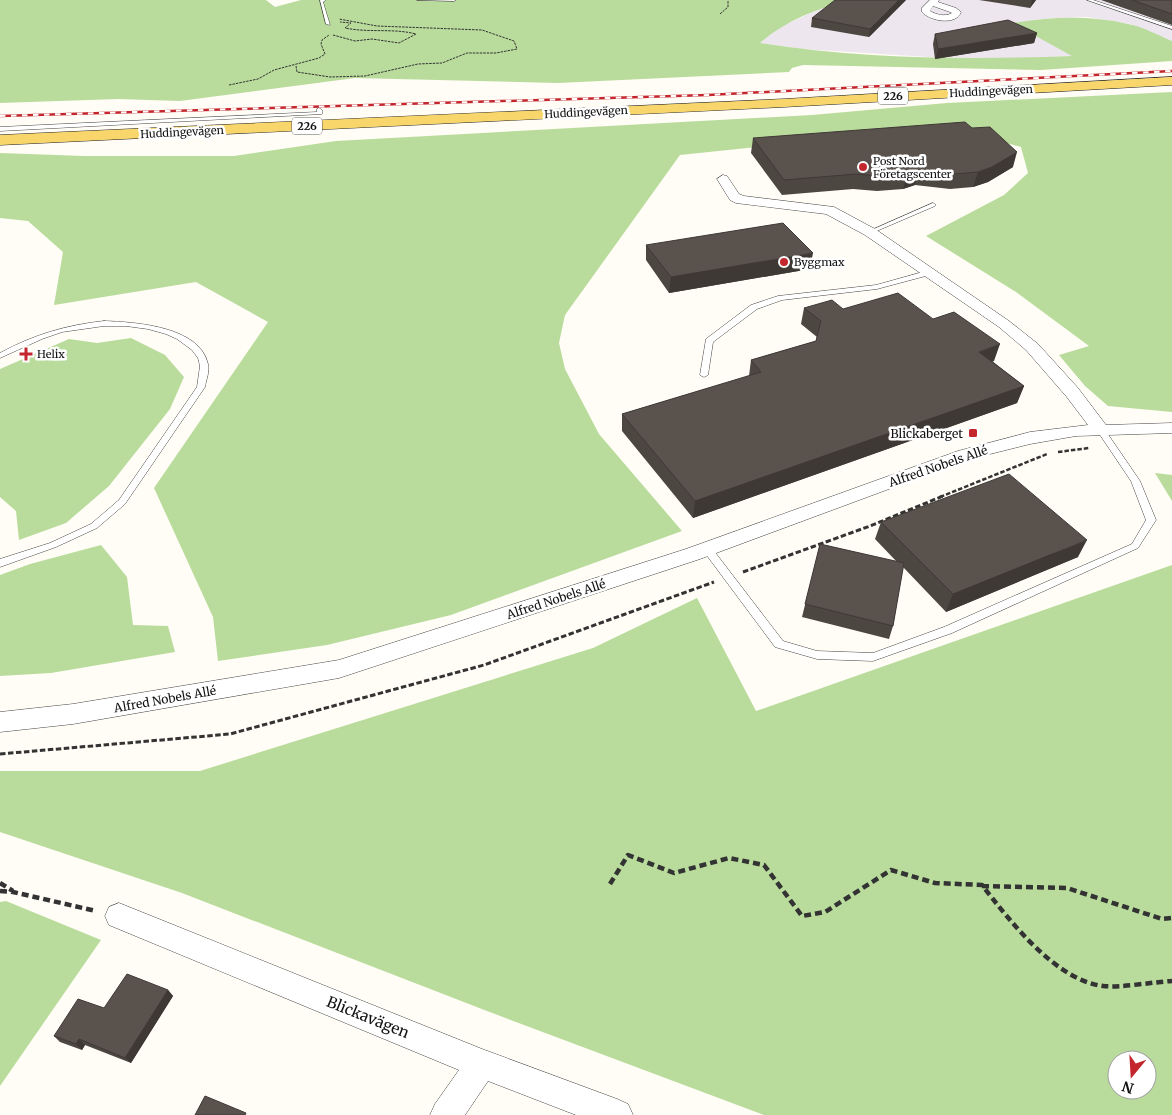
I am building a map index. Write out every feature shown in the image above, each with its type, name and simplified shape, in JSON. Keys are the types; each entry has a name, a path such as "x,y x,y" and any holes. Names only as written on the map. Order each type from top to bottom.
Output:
{"main road":[{"name":"Huddingevägen","path":"0,140 1172,81"}],"street":[{"path":"723,179 734,197 741,200 828,210 843,216 870,232 1004,324 1032,346 1072,392 1100,429"},
{"name":"Alfred Nobels Allé","path":"0,722 73,714 339,669 707,549 964,455 1030,438 1100,429 1172,428"},
{"name":"Blickavägen","path":"119,916 482,1064 617,1115"},
{"path":"446,1115 482,1064"}],"lane":[{"path":"321,0 329,24"},
{"path":"419,0 454,0"},
{"path":"1089,0 1172,28"},
{"path":"0,129 320,113 319,110"},
{"path":"870,232 933,205"},
{"path":"704,375 709,341 754,307 781,298 877,287 930,272"},
{"path":"0,356 40,337 70,328 97,324 128,323 155,327 180,336 195,349 204,365 201,387 122,502 94,526 53,545 0,563"},
{"path":"707,549 779,644 817,655 873,657 948,630 1135,546 1151,520 1135,481 1100,429"}],"path":[{"path":"720,14 728,7 728,0"},
{"path":"296,66 297,72 344,78 365,76 418,64 442,63 467,53 496,53 517,49 514,41 482,30 377,26 326,16"},
{"path":"327,36 340,35 355,41 372,39 399,43 416,34 355,31 345,28 352,23 329,24"},
{"path":"229,85 258,79 274,70 296,66 325,54 320,44 334,28 329,24"},
{"path":"0,754 230,734 484,665 870,526 1048,453 1112,446"},
{"path":"610,884 628,855 674,873 729,858 764,865 802,916 825,912 892,870 935,883 1067,888 1162,919 1172,918"},
{"path":"0,884 13,892"},
{"path":"982,886 1018,930 1070,976 1103,986 1172,981"},
{"path":"0,891 13,892 119,916"}],"shaded area":[{"path":"848,0 1172,0 1172,41 1130,24 1087,17 1042,19 1012,23 1073,56 1005,59 928,57 802,49 759,43 780,27 822,8"}],"green space":[{"path":"0,0 266,0 275,7 301,0 848,0 825,7 791,22 760,43 837,52 915,57 994,58 1072,56 1012,23 1041,19 1084,18 1134,25 1172,41 1172,61 1041,70 803,65 792,68 789,72 558,83 355,78 180,101 118,99 0,103"},
{"path":"1172,92 1172,412 1108,406 1085,386 1059,355 1089,346 1016,292 926,236 1004,195 1028,173 1021,147 969,132 851,137 680,155 565,315 559,343 565,369 599,434 682,531 451,615 327,645 218,661 213,617 154,488 268,322 196,282 54,305 63,252 28,221 0,218 0,153 84,156 234,156 336,141 812,115 947,103"},
{"path":"131,338 165,355 184,377 170,409 109,486 66,523 19,540 16,511 0,497 0,369 69,339 97,343"},
{"path":"1155,473 1172,475 1172,501"},
{"path":"101,545 127,577 133,625 168,626 175,652 51,673 0,676 0,575 30,564"},
{"path":"1172,565 1172,1115 764,1115 487,1011 182,893 0,832 0,771 200,771 593,648 697,598 756,711"},
{"path":"6,901 101,940 0,1086 0,902"}],"building":[{"path":"835,0 899,0 870,29 812,18"},
{"path":"1132,0 1172,0 1172,14"},
{"path":"1008,20 1037,33 938,49 935,34"},
{"name":"Post Nord Företagscenter","path":"965,122 972,128 990,127 1017,152 992,167 978,172 954,174 919,170 907,174 880,176 856,174 784,180 753,138"},
{"path":"783,223 813,253 671,277 646,245"},
{"path":"898,293 933,319 954,312 1000,344 979,352 1024,386 695,501 622,414 761,372 751,360 816,341 821,321 804,308 832,300 843,309"},
{"path":"1009,474 1087,540 953,594 881,522"},
{"path":"820,544 904,563 893,626 805,604"},
{"path":"127,974 168,990 125,1058 79,1039 76,1044 54,1036 78,999 104,1008"},
{"path":"205,1096 246,1113 245,1115 195,1115"}],"railway":[{"path":"0,116 708,95 1172,71"}],"place":[{"name":"Post Nord Företagscenter","path":"863,167"},
{"name":"Byggmax","path":"784,262"},
{"name":"Helix","path":"26,354"},
{"name":"Blickaberget","path":"973,433"}]}
